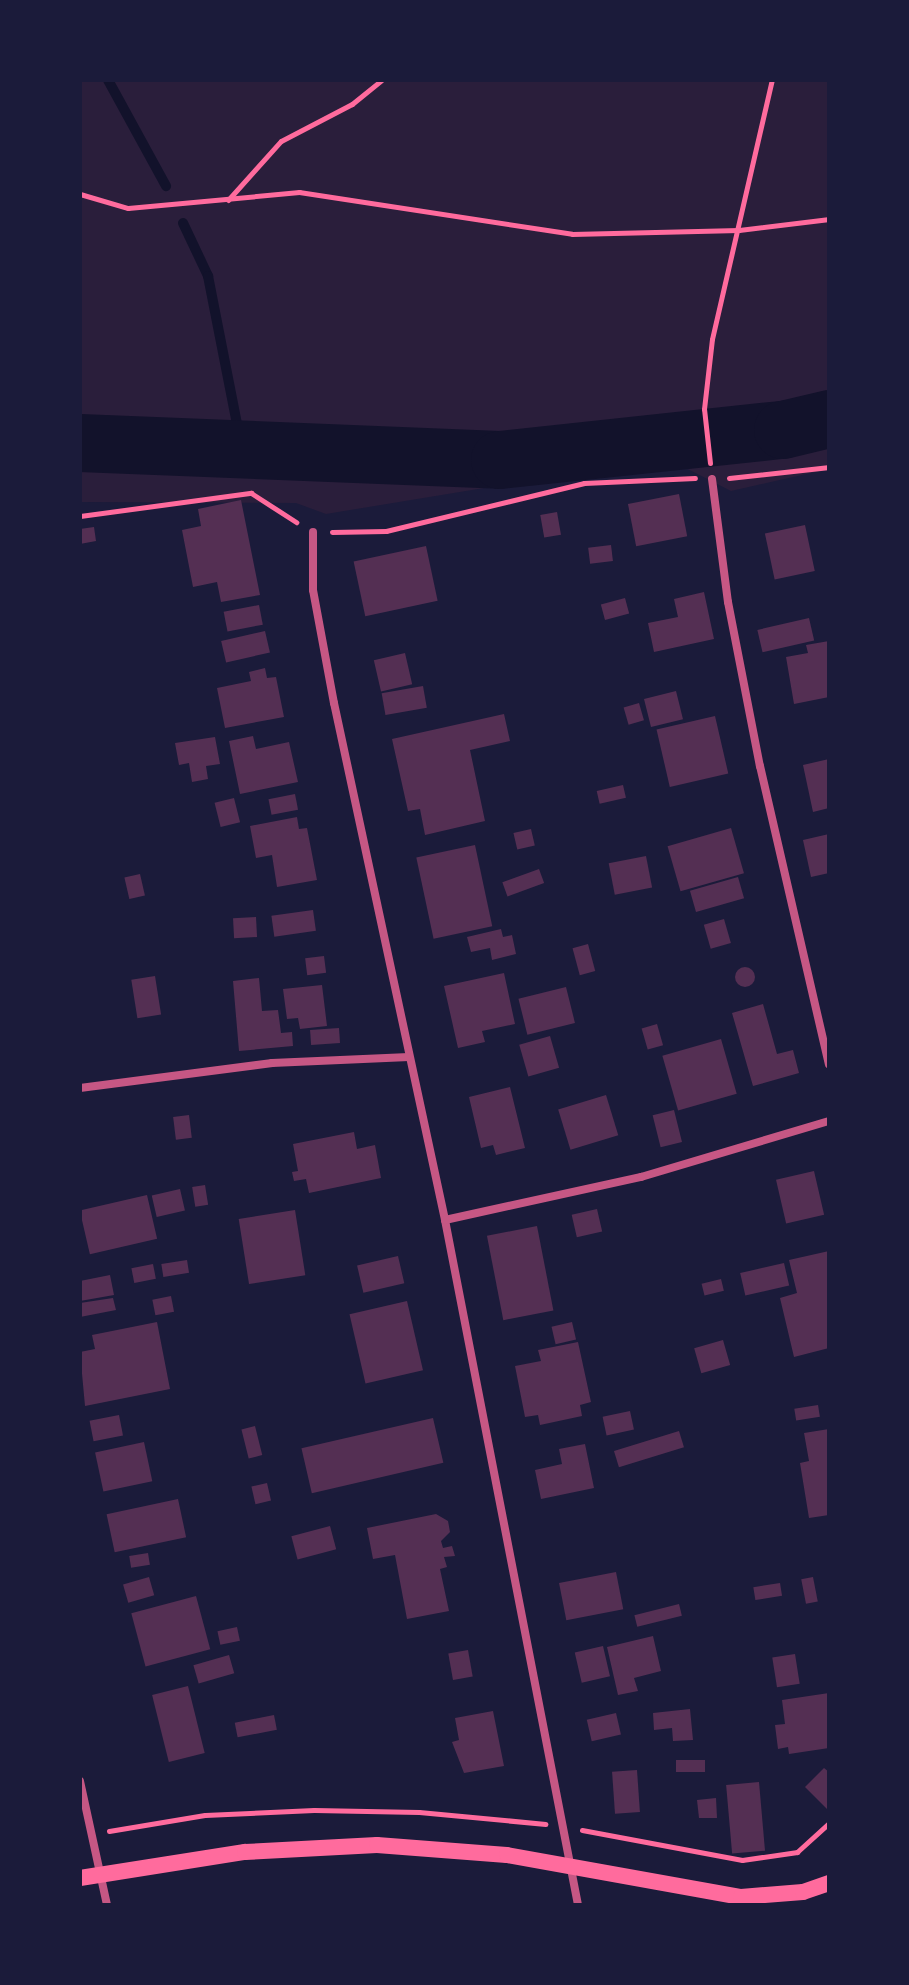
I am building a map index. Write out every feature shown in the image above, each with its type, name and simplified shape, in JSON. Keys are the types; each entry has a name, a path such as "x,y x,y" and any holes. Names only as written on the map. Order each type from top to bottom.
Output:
{"main road":[{"path":"80,1878 245,1852 377,1845 507,1855 741,1897 803,1892 829,1883"}],"street":[{"path":"712,479 728,602 757,751 829,1064"},
{"path":"313,532 313,590 445,1220 578,1905"},
{"path":"80,1088 272,1063 409,1057"},
{"path":"445,1220 641,1177 829,1121"},
{"path":"80,1781 107,1905"}],"path":[{"path":"228,200 281,141 352,104 382,80"},
{"path":"712,479 704,409 712,339 772,80"},
{"path":"80,194 128,208 299,192 338,195 446,218 572,234 739,230 829,219"},
{"path":"80,516 251,493 313,532 386,531 584,483 712,479 829,467"},
{"path":"92,1833 205,1815 314,1810 491,1816 564,1826 742,1860 797,1852 829,1823"}],"shaded area":[{"path":"80,80 829,80 829,469 731,491 666,458 326,514 296,503 80,502"}],"building":[{"path":"679,494 687,536 636,546 628,504"},
{"path":"241,500 260,595 221,602 217,582 193,587 182,530 201,526 198,509"},
{"path":"557,512 561,535 544,538 540,515"},
{"path":"805,525 815,571 775,579 765,534"},
{"path":"94,527 96,541 80,544 80,529"},
{"path":"611,545 613,561 590,564 588,548"},
{"path":"426,546 438,601 365,616 354,561"},
{"path":"704,592 714,639 654,652 648,623 678,617 674,599"},
{"path":"625,598 629,613 605,620 601,604"},
{"path":"259,605 263,625 227,632 224,612"},
{"path":"809,618 814,640 763,652 757,630"},
{"path":"265,631 270,652 226,663 221,641"},
{"path":"829,641 829,697 794,704 786,657 808,653 806,645"},
{"path":"405,653 412,684 381,691 374,660"},
{"path":"265,668 267,678 276,677 284,717 225,728 217,688 251,681 249,672"},
{"path":"423,686 427,708 385,715 382,693"},
{"path":"676,691 683,719 651,727 644,699"},
{"path":"639,703 644,720 629,725 624,707"},
{"path":"504,714 510,741 470,750 485,821 425,835 420,809 408,811 392,739"},
{"path":"715,716 728,773 670,787 657,729"},
{"path":"253,736 256,749 289,742 298,782 240,794 229,741"},
{"path":"215,737 220,764 206,766 208,779 192,782 189,763 179,765 175,743"},
{"path":"829,759 829,808 813,812 803,765"},
{"path":"623,785 626,798 600,804 597,791"},
{"path":"295,794 298,810 272,815 268,799"},
{"path":"234,798 240,822 221,827 215,803"},
{"path":"297,817 299,829 307,828 317,880 277,887 272,855 256,858 250,826"},
{"path":"731,828 744,873 681,891 668,846"},
{"path":"531,829 535,846 517,850 513,833"},
{"path":"829,834 829,873 811,877 803,840"},
{"path":"475,845 492,926 434,939 416,857"},
{"path":"646,856 652,887 615,895 609,863"},
{"path":"539,869 544,883 507,896 502,882"},
{"path":"140,874 145,895 129,899 124,878"},
{"path":"738,877 744,898 696,912 690,891"},
{"path":"313,910 316,931 274,937 271,916"},
{"path":"256,917 257,937 234,938 233,918"},
{"path":"724,919 731,943 711,949 704,925"},
{"path":"501,929 503,937 512,935 516,954 492,960 490,948 471,952 467,937"},
{"path":"588,944 595,971 580,975 573,948"},
{"path":"324,956 326,973 307,975 305,958"},
{"path":"745,967 752,970 755,977 752,984 745,987 738,984 735,977 738,970"},
{"path":"504,973 515,1024 482,1031 485,1042 458,1048 444,986"},
{"path":"155,976 161,1015 137,1018 131,980"},
{"path":"259,978 262,1011 278,1010 281,1033 292,1032 293,1046 239,1051 233,981"},
{"path":"322,985 327,1026 300,1029 298,1018 287,1019 283,989"},
{"path":"566,987 575,1023 527,1035 518,999"},
{"path":"763,1004 777,1054 793,1050 799,1073 753,1086 732,1013"},
{"path":"657,1024 663,1045 648,1050 642,1028"},
{"path":"339,1028 340,1043 311,1045 310,1030"},
{"path":"550,1036 559,1068 528,1077 519,1045"},
{"path":"721,1039 737,1094 678,1111 662,1056"},
{"path":"510,1087 525,1148 496,1155 493,1145 481,1148 469,1097"},
{"path":"606,1095 618,1135 570,1150 558,1110"},
{"path":"674,1110 682,1142 661,1147 653,1115"},
{"path":"189,1115 192,1138 176,1140 173,1117"},
{"path":"354,1132 357,1149 375,1145 381,1178 309,1193 306,1179 294,1181 292,1172 298,1171 293,1144"},
{"path":"814,1171 824,1215 786,1224 776,1180"},
{"path":"205,1185 208,1205 195,1207 192,1187"},
{"path":"180,1189 185,1210 157,1217 152,1196"},
{"path":"147,1195 157,1239 90,1254 80,1210"},
{"path":"597,1209 602,1231 577,1237 572,1215"},
{"path":"295,1210 305,1275 249,1284 239,1219"},
{"path":"537,1226 553,1310 503,1320 487,1236"},
{"path":"829,1251 829,1348 794,1357 780,1298 797,1293 789,1260"},
{"path":"398,1256 404,1283 363,1293 357,1265"},
{"path":"187,1260 189,1273 163,1277 161,1264"},
{"path":"784,1263 789,1285 745,1296 740,1273"},
{"path":"153,1264 156,1279 134,1283 131,1268"},
{"path":"110,1275 114,1295 80,1301 80,1281"},
{"path":"721,1279 724,1291 704,1295 702,1284"},
{"path":"171,1296 174,1312 155,1315 152,1300"},
{"path":"113,1298 116,1310 80,1317 80,1303"},
{"path":"407,1301 423,1370 365,1383 350,1314"},
{"path":"157,1322 170,1389 85,1406 80,1352 95,1349 92,1335"},
{"path":"572,1322 576,1340 556,1344 552,1327"},
{"path":"723,1340 730,1365 701,1373 694,1348"},
{"path":"578,1342 591,1402 580,1405 582,1416 540,1425 538,1415 525,1417 515,1366 541,1361 538,1350"},
{"path":"818,1405 820,1417 796,1421 794,1409"},
{"path":"630,1411 634,1430 607,1435 603,1417"},
{"path":"119,1415 123,1436 94,1441 90,1421"},
{"path":"433,1418 443,1463 312,1493 301,1448"},
{"path":"255,1426 262,1455 249,1458 241,1429"},
{"path":"829,1429 829,1515 809,1518 800,1463 809,1461 804,1433"},
{"path":"679,1431 684,1447 619,1467 614,1451"},
{"path":"144,1442 152,1481 103,1492 95,1452"},
{"path":"585,1444 594,1488 541,1499 535,1470 562,1464 559,1449"},
{"path":"267,1483 271,1501 255,1504 251,1487"},
{"path":"178,1499 186,1537 115,1552 107,1514"},
{"path":"436,1514 448,1521 450,1532 441,1541 443,1548 452,1546 455,1556 444,1557 447,1567 440,1569 449,1611 407,1619 395,1555 373,1559 367,1528"},
{"path":"330,1526 336,1549 298,1560 291,1536"},
{"path":"148,1553 150,1565 131,1568 129,1556"},
{"path":"616,1572 623,1609 566,1620 559,1583"},
{"path":"149,1577 154,1595 128,1603 123,1584"},
{"path":"813,1577 818,1602 806,1604 801,1579"},
{"path":"780,1583 782,1596 755,1600 753,1587"},
{"path":"196,1596 210,1649 146,1666 131,1613"},
{"path":"679,1604 682,1616 637,1627 634,1615"},
{"path":"237,1627 240,1641 220,1645 217,1631"},
{"path":"653,1636 661,1671 634,1678 638,1691 618,1695 607,1647"},
{"path":"603,1646 610,1676 582,1683 575,1653"},
{"path":"468,1650 473,1677 453,1680 448,1653"},
{"path":"795,1654 800,1684 777,1687 772,1658"},
{"path":"229,1655 234,1673 199,1683 193,1665"},
{"path":"188,1686 205,1753 169,1762 152,1695"},
{"path":"829,1693 829,1748 789,1754 788,1747 778,1749 775,1725 785,1724 782,1700"},
{"path":"690,1709 693,1740 673,1741 672,1728 654,1730 653,1713"},
{"path":"493,1711 504,1766 464,1773 452,1742 459,1740 455,1718"},
{"path":"616,1713 621,1734 592,1741 587,1720"},
{"path":"274,1715 277,1730 238,1737 235,1723"},
{"path":"676,1760 705,1760 705,1772 676,1772"},
{"path":"824,1768 829,1772 829,1811 805,1787"},
{"path":"637,1770 640,1812 615,1814 612,1772"},
{"path":"759,1782 765,1851 732,1854 726,1785"},
{"path":"716,1798 717,1818 699,1818 697,1800"}],"waterway":[{"path":"108,80 166,186"},
{"path":"183,223 208,276 242,449"},
{"path":"80,443 500,460 783,430 829,419"}]}
